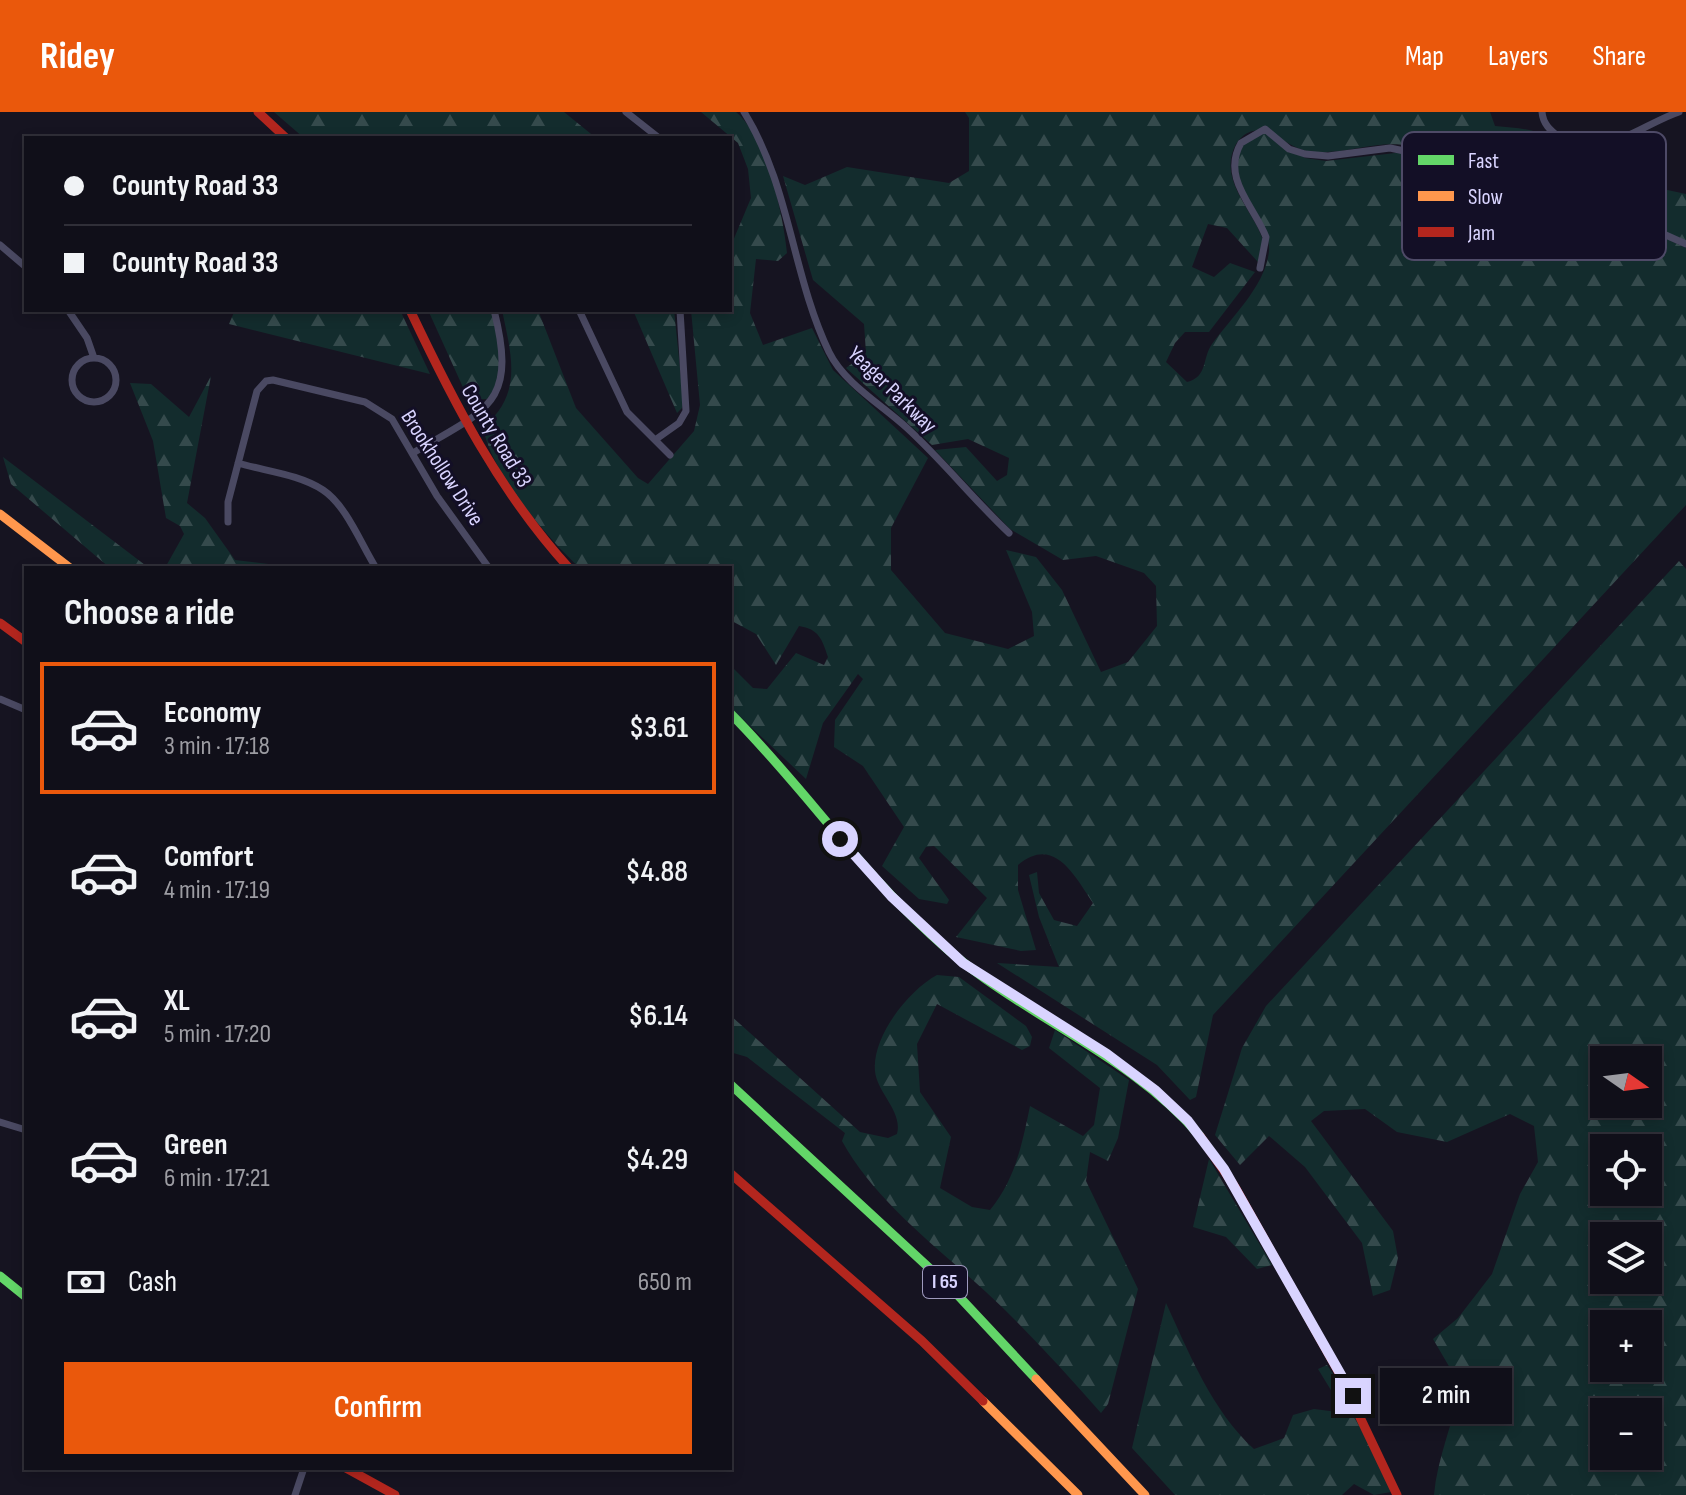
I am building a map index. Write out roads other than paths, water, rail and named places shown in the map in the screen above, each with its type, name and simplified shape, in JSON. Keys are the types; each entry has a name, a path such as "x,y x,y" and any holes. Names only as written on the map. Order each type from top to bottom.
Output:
{"main road":[{"path":"258,112 284,136"},
{"name":"County Road 33","path":"411,312 464,423 517,507 567,566"},
{"path":"0,514 67,566"},
{"path":"0,623 24,641"},
{"path":"732,715 775,759 868,872 949,952 978,974 1107,1054 1155,1090 1194,1128 1224,1169 1347,1384 1397,1495"},
{"name":"I 65","path":"732,1086 952,1289 1145,1495"},
{"name":"I 65","path":"732,1175 922,1341 1078,1495"},
{"path":"0,1276 24,1295"},
{"path":"350,1470 395,1495"}],"street":[{"path":"626,112 656,136"},
{"name":"Yeager Parkway","path":"744,112 762,145 782,197 821,333 833,358 846,375 908,429 1009,533"},
{"path":"1542,112 1544,124 1552,132"},
{"path":"1632,132 1679,112"},
{"path":"1260,268 1266,237 1240,194 1235,160 1244,139 1265,129 1289,149 1305,154 1328,156 1390,148 1402,151"},
{"path":"1666,235 1686,244"},
{"path":"0,245 24,265"},
{"path":"69,312 91,345 94,358"},
{"path":"413,453 492,403 500,384 502,347 494,312"},
{"path":"580,312 627,412 670,455"},
{"path":"655,440 679,423 686,411 680,312"},
{"path":"94,358 110,364 117,380 109,396 99,402 82,398 73,385 79,364 94,358"},
{"name":"Brookhollow Drive","path":"228,522 238,463 257,391 270,380 375,406 392,419 453,521 487,566"},
{"path":"238,463 305,481 324,491 337,504 375,566"},
{"path":"0,699 24,709"},
{"path":"0,1122 24,1129"},
{"path":"295,1495 303,1470"}]}
